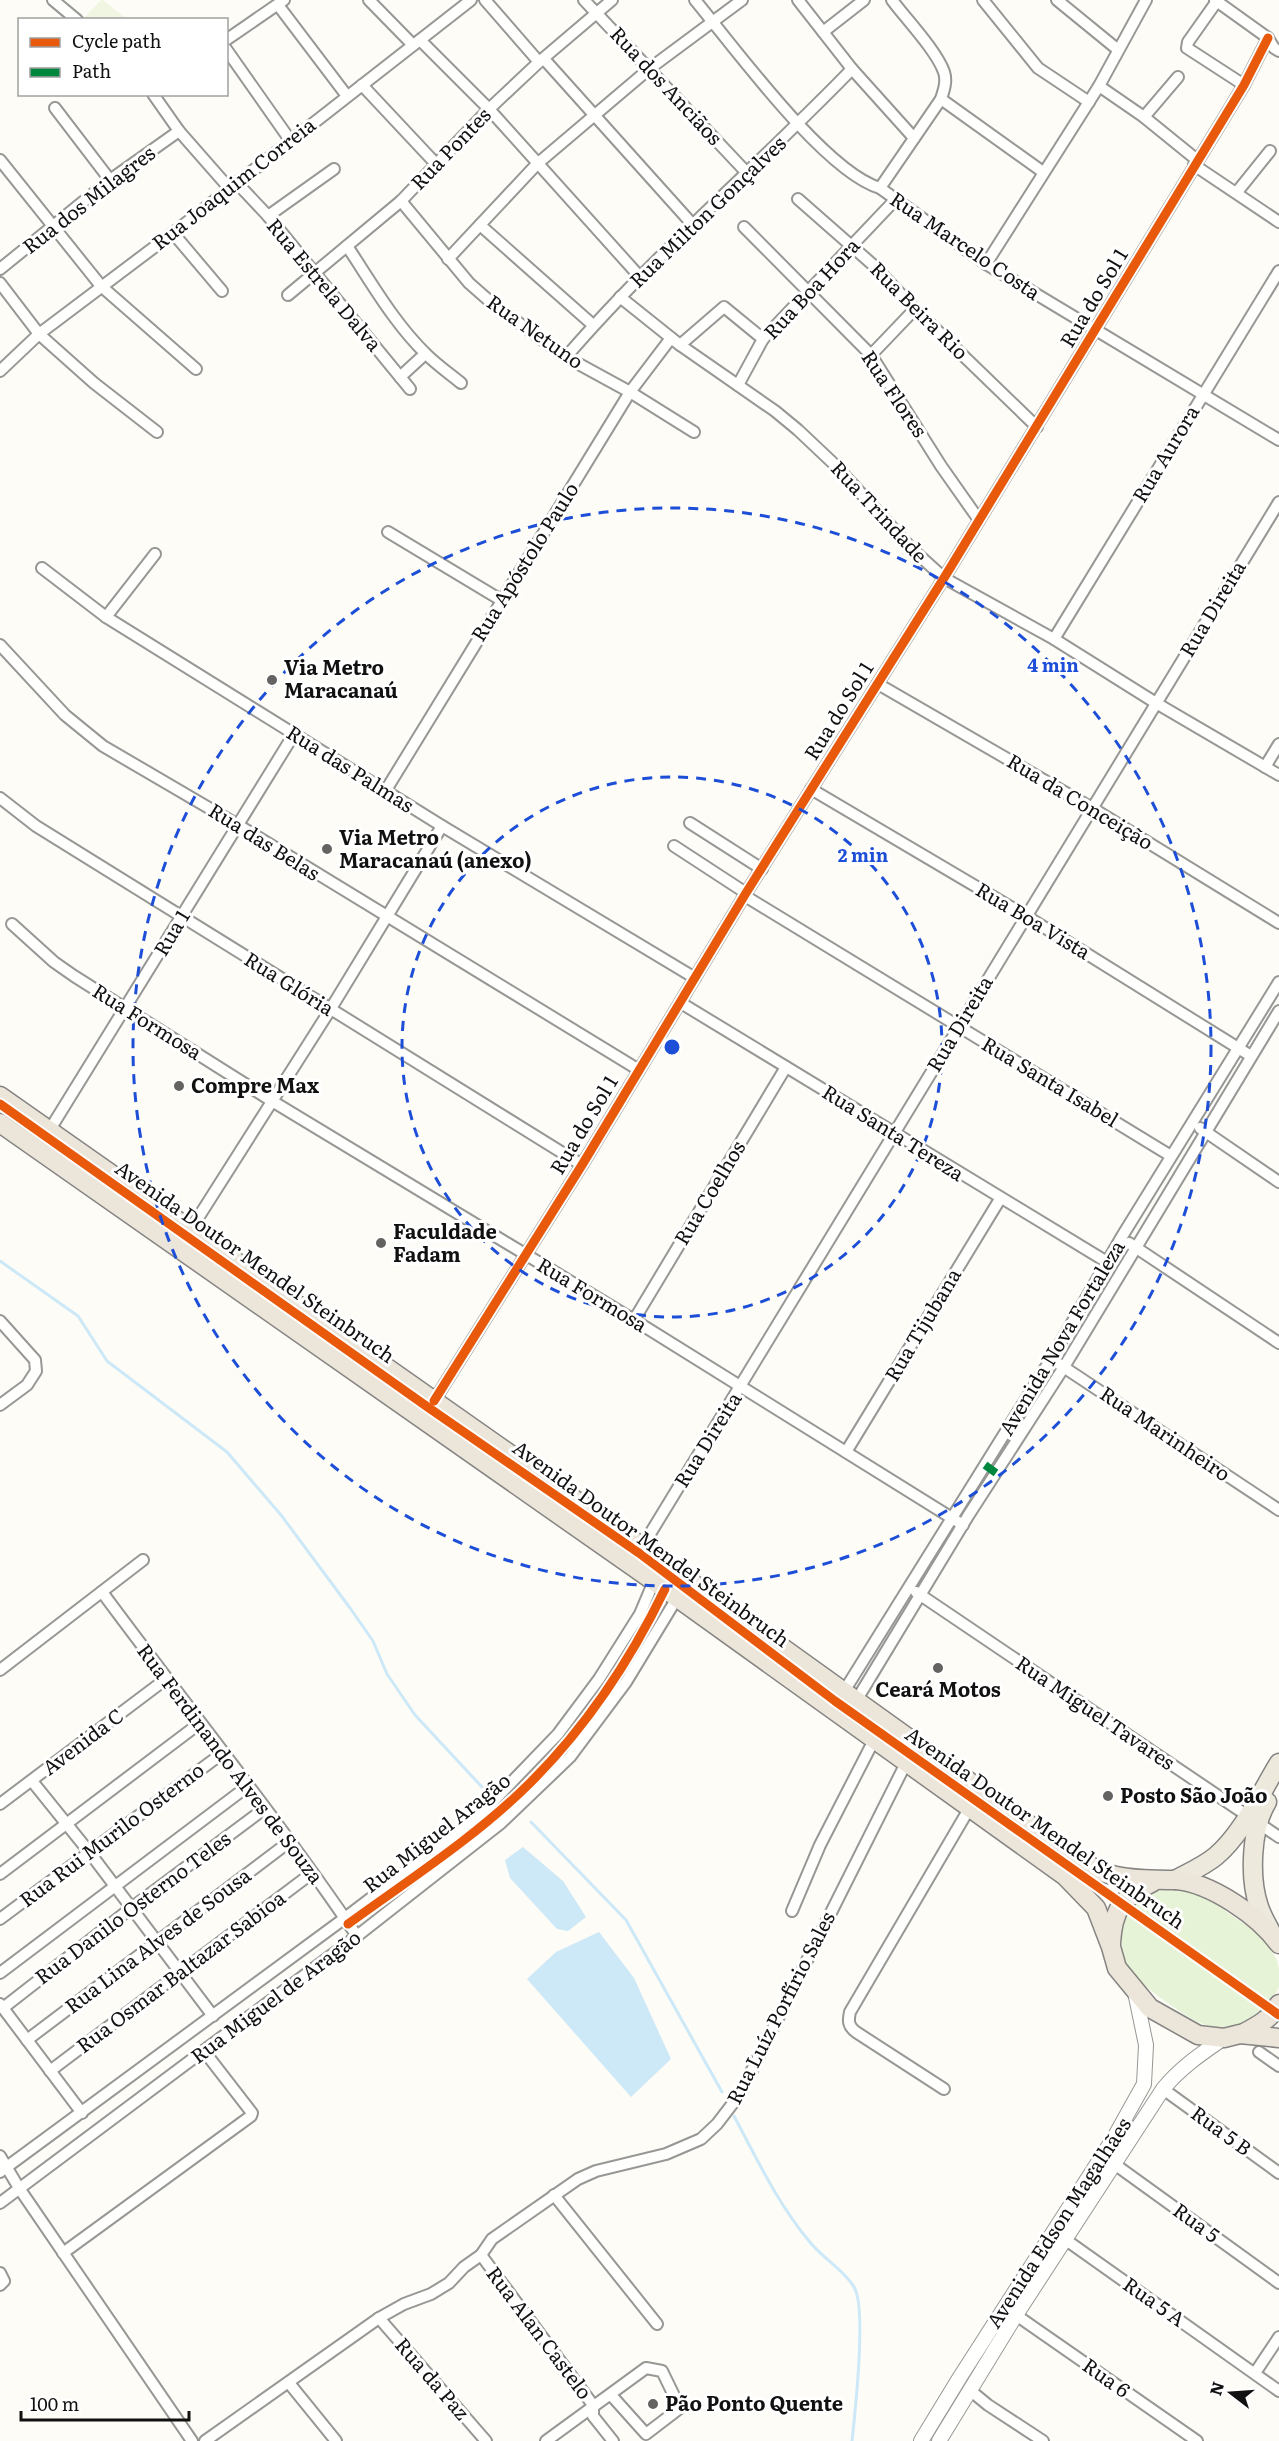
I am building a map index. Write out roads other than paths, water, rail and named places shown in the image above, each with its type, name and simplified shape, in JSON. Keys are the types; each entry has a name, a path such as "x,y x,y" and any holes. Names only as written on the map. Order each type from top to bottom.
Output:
{"highway":[{"name":"Avenida Doutor Mendel Steinbruch","path":"0,1096 642,1547 1056,1844 1109,1874 1130,1880 1166,1880 1203,1886 1222,1896 1275,1938"},
{"name":"Avenida Doutor Mendel Steinbruch","path":"0,1123 654,1581 1065,1876 1096,1908 1117,1968 1150,2008 1198,2035 1279,2038"},
{"path":"1111,1947 1113,1921 1121,1903 1130,1894 1166,1880"},
{"path":"1232,2036 1260,2025 1275,2012 1279,2004"}],"main road":[{"path":"1275,1938 1258,1906 1254,1878 1255,1835 1252,1820 1279,1763"},
{"path":"1166,1880 1215,1857 1265,1805 1279,1782"}],"street":[{"path":"53,0 75,18"},
{"path":"369,0 489,109 640,277"},
{"name":"Rua Joaquim Correia","path":"0,371 39,334 173,233 471,0"},
{"path":"485,0 693,225"},
{"name":"Rua dos Anciãos","path":"584,0 747,173"},
{"name":"Rua Pontes","path":"288,294 401,201 489,109 612,0"},
{"name":"Rua Marcelo Costa","path":"695,0 799,124 849,170 868,184 880,188 986,264 1279,440"},
{"path":"448,259 537,164 650,69 742,0"},
{"path":"798,0 852,69 914,138"},
{"path":"823,32 864,0"},
{"path":"880,188 941,99 946,86 945,73 935,56 892,0"},
{"path":"1058,0 1117,50"},
{"path":"986,264 1099,86 1146,0"},
{"path":"986,1 1038,68 1089,102"},
{"path":"1244,85 1187,48 1188,42 1216,1 1274,38 1274,48 1279,51"},
{"path":"228,39 281,3 347,96"},
{"name":"Rua do Sol 1","path":"434,1401 811,789 944,578 1196,162 1274,38"},
{"path":"228,52 290,140"},
{"name":"Rua Milton Gonçalves","path":"566,357 620,297 799,124 852,69"},
{"path":"1144,117 1178,77"},
{"path":"362,85 436,165"},
{"path":"1099,86 1144,117 1196,162 1279,222"},
{"name":"Rua Estrela Dalva","path":"154,96 178,131 268,216 410,389"},
{"path":"941,99 1043,172"},
{"path":"55,108 110,180"},
{"name":"Rua dos Milagres","path":"0,269 110,180 178,131"},
{"path":"1237,192 1270,151"},
{"path":"0,160 101,286 196,369"},
{"path":"268,216 334,169"},
{"name":"Rua Beira Rio","path":"798,199 872,264 1037,427"},
{"name":"Rua Boa Hora","path":"738,385 763,339 896,199"},
{"name":"Rua Netuno","path":"401,201 469,283 494,305 566,357 630,392 694,432"},
{"path":"480,225 593,325"},
{"name":"Rua Flores","path":"744,228 870,355 941,466 979,520"},
{"path":"173,233 222,291"},
{"path":"347,246 382,299 425,354 461,384"},
{"name":"Rua Aurora","path":"1054,639 1202,393 1279,271"},
{"path":"0,283 39,334 94,383 157,432"},
{"name":"Rua Trindade","path":"620,297 676,342 775,411 798,430 834,464 912,549 944,578 1054,639 1156,703 1279,775"},
{"name":"Rua Apóstolo Paulo","path":"386,790 630,392 676,342 724,307 728,307 763,339"},
{"path":"870,355 915,309"},
{"path":"400,377 425,354"},
{"name":"Rua Direita","path":"642,1547 1279,502"},
{"path":"388,532 501,600"},
{"path":"106,617 155,555"},
{"name":"Rua das Palmas","path":"42,568 106,617 442,826 695,978"},
{"name":"Rua das Belas","path":"0,645 65,715 103,746 238,825 385,917 639,1070"},
{"name":"Rua da Conceição","path":"878,684 1092,808 1279,923"},
{"name":"Rua 1","path":"49,1131 294,734"},
{"path":"1265,767 1279,744"},
{"name":"Rua Boa Vista","path":"811,789 1026,915 1251,1056"},
{"name":"Rua Glória","path":"0,798 36,826 582,1164"},
{"path":"690,823 762,869"},
{"path":"190,1229 330,1010 442,826"},
{"name":"Rua Santa Isabel","path":"674,846 746,894 1171,1156"},
{"name":"Rua Formosa","path":"12,924 54,962 126,1009 272,1101 634,1320 963,1525"},
{"name":"Avenida Nova Fortaleza","path":"850,1697 910,1588 1051,1359 1121,1238 1279,982"},
{"name":"Rua Santa Tereza","path":"681,1002 1000,1199 1107,1262"},
{"path":"1261,1011 1277,1018"},
{"name":"Avenida Nova Fortaleza","path":"850,1697 921,1596 963,1525 1064,1367 1134,1247 1251,1056 1277,1018"},
{"name":"Rua Coelhos","path":"634,1320 786,1067"},
{"path":"1192,1123 1279,1182"},
{"name":"Rua Tijubana","path":"846,1452 1000,1199"},
{"path":"1121,1238 1279,1343"},
{"path":"0,1321 34,1360 36,1371 27,1385 0,1405"},
{"name":"Rua Marinheiro","path":"1051,1359 1279,1510"},
{"path":"0,1670 143,1560"},
{"name":"Rua Miguel de Aragão","path":"4,2169 345,1918 480,1815 558,1734 599,1679 640,1614 654,1581"},
{"name":"Rua Miguel Tavares","path":"910,1588 1279,1837"},
{"name":"Rua Ferdinando Alves de Souza","path":"102,1592 166,1679 224,1752 357,1936"},
{"name":"Rua Miguel de Aragão","path":"19,2188 357,1936 493,1830 570,1757 626,1682 677,1598"},
{"name":"Avenida C","path":"0,1804 166,1679"},
{"path":"0,1875 200,1723"},
{"path":"792,1911 820,1845 874,1740"},
{"name":"Rua Rui Murilo Osterno","path":"0,1919 224,1752"},
{"name":"Rua Luíz Porfírio Sales","path":"206,2441 379,2318 449,2283 464,2267 482,2255 492,2239 578,2179 596,2171 682,2148 701,2139 717,2124 740,2094 906,1763"},
{"path":"32,1780 213,2016"},
{"path":"0,1973 248,1786"},
{"name":"Rua Danilo Osterno Teles","path":"2,2006 264,1809"},
{"path":"944,2090 856,2032 850,2027 848,2020 850,2012 969,1809"},
{"path":"480,1815 493,1830"},
{"name":"Rua Lina Alves de Sousa","path":"27,2040 290,1842"},
{"name":"Rua Osmar Baltazar Sabioa","path":"50,2071 312,1873"},
{"name":"Avenida Edson Magalhães","path":"939,2441 1016,2314 1144,2084 1146,2045 1135,1990"},
{"path":"2,2006 82,2113"},
{"name":"Avenida Edson Magalhães","path":"921,2441 960,2377 1163,2089 1177,2072 1195,2057 1232,2036"},
{"path":"63,2253 251,2116 252,2113 204,2051"},
{"path":"1259,2052 1279,2066"},
{"name":"Rua 5 B","path":"1163,2089 1279,2173"},
{"path":"0,2156 4,2169 192,2441"},
{"name":"Rua 5","path":"1113,2163 1279,2283"},
{"path":"0,2203 19,2188"},
{"path":"554,2195 657,2324"},
{"name":"Rua 5 A","path":"1059,2235 1279,2391"},
{"name":"Rua Alan Castelo","path":"482,2255 593,2405 593,2416 613,2441"},
{"path":"0,2273 4,2281 0,2285"},
{"name":"Rua 6","path":"1016,2314 1197,2441"},
{"name":"Rua da Paz","path":"379,2318 486,2441"},
{"path":"1255,2373 1279,2337"},
{"path":"546,2441 646,2368 662,2372 680,2408 646,2434 611,2395"},
{"path":"960,2377 971,2391 988,2405 1042,2441"},
{"path":"289,2383 336,2441"}],"water":[{"path":"523,1847 563,1881 586,1917 568,1931 557,1929 510,1878 505,1860"},
{"path":"599,1932 634,1978 671,2059 631,2097 527,1979 556,1952"}],"waterway":[{"path":"0,1261 78,1316 107,1361 227,1452 281,1515 350,1608 373,1641 387,1674 415,1715 482,1787"},
{"path":"531,1822 626,1920 722,2092"},
{"path":"734,2116 787,2212 814,2247 850,2281 858,2298 860,2338 852,2441"}],"place":[{"name":"Via Metro Maracanaú","path":"272,680"},
{"name":"Via Metro Maracanaú (anexo)","path":"327,849"},
{"name":"Compre Max","path":"179,1086"},
{"name":"Faculdade Fadam","path":"381,1243"},
{"name":"Ceará Motos","path":"938,1668"},
{"name":"Posto São João","path":"1108,1796"},
{"name":"Pão Ponto Quente","path":"653,2404"}]}
